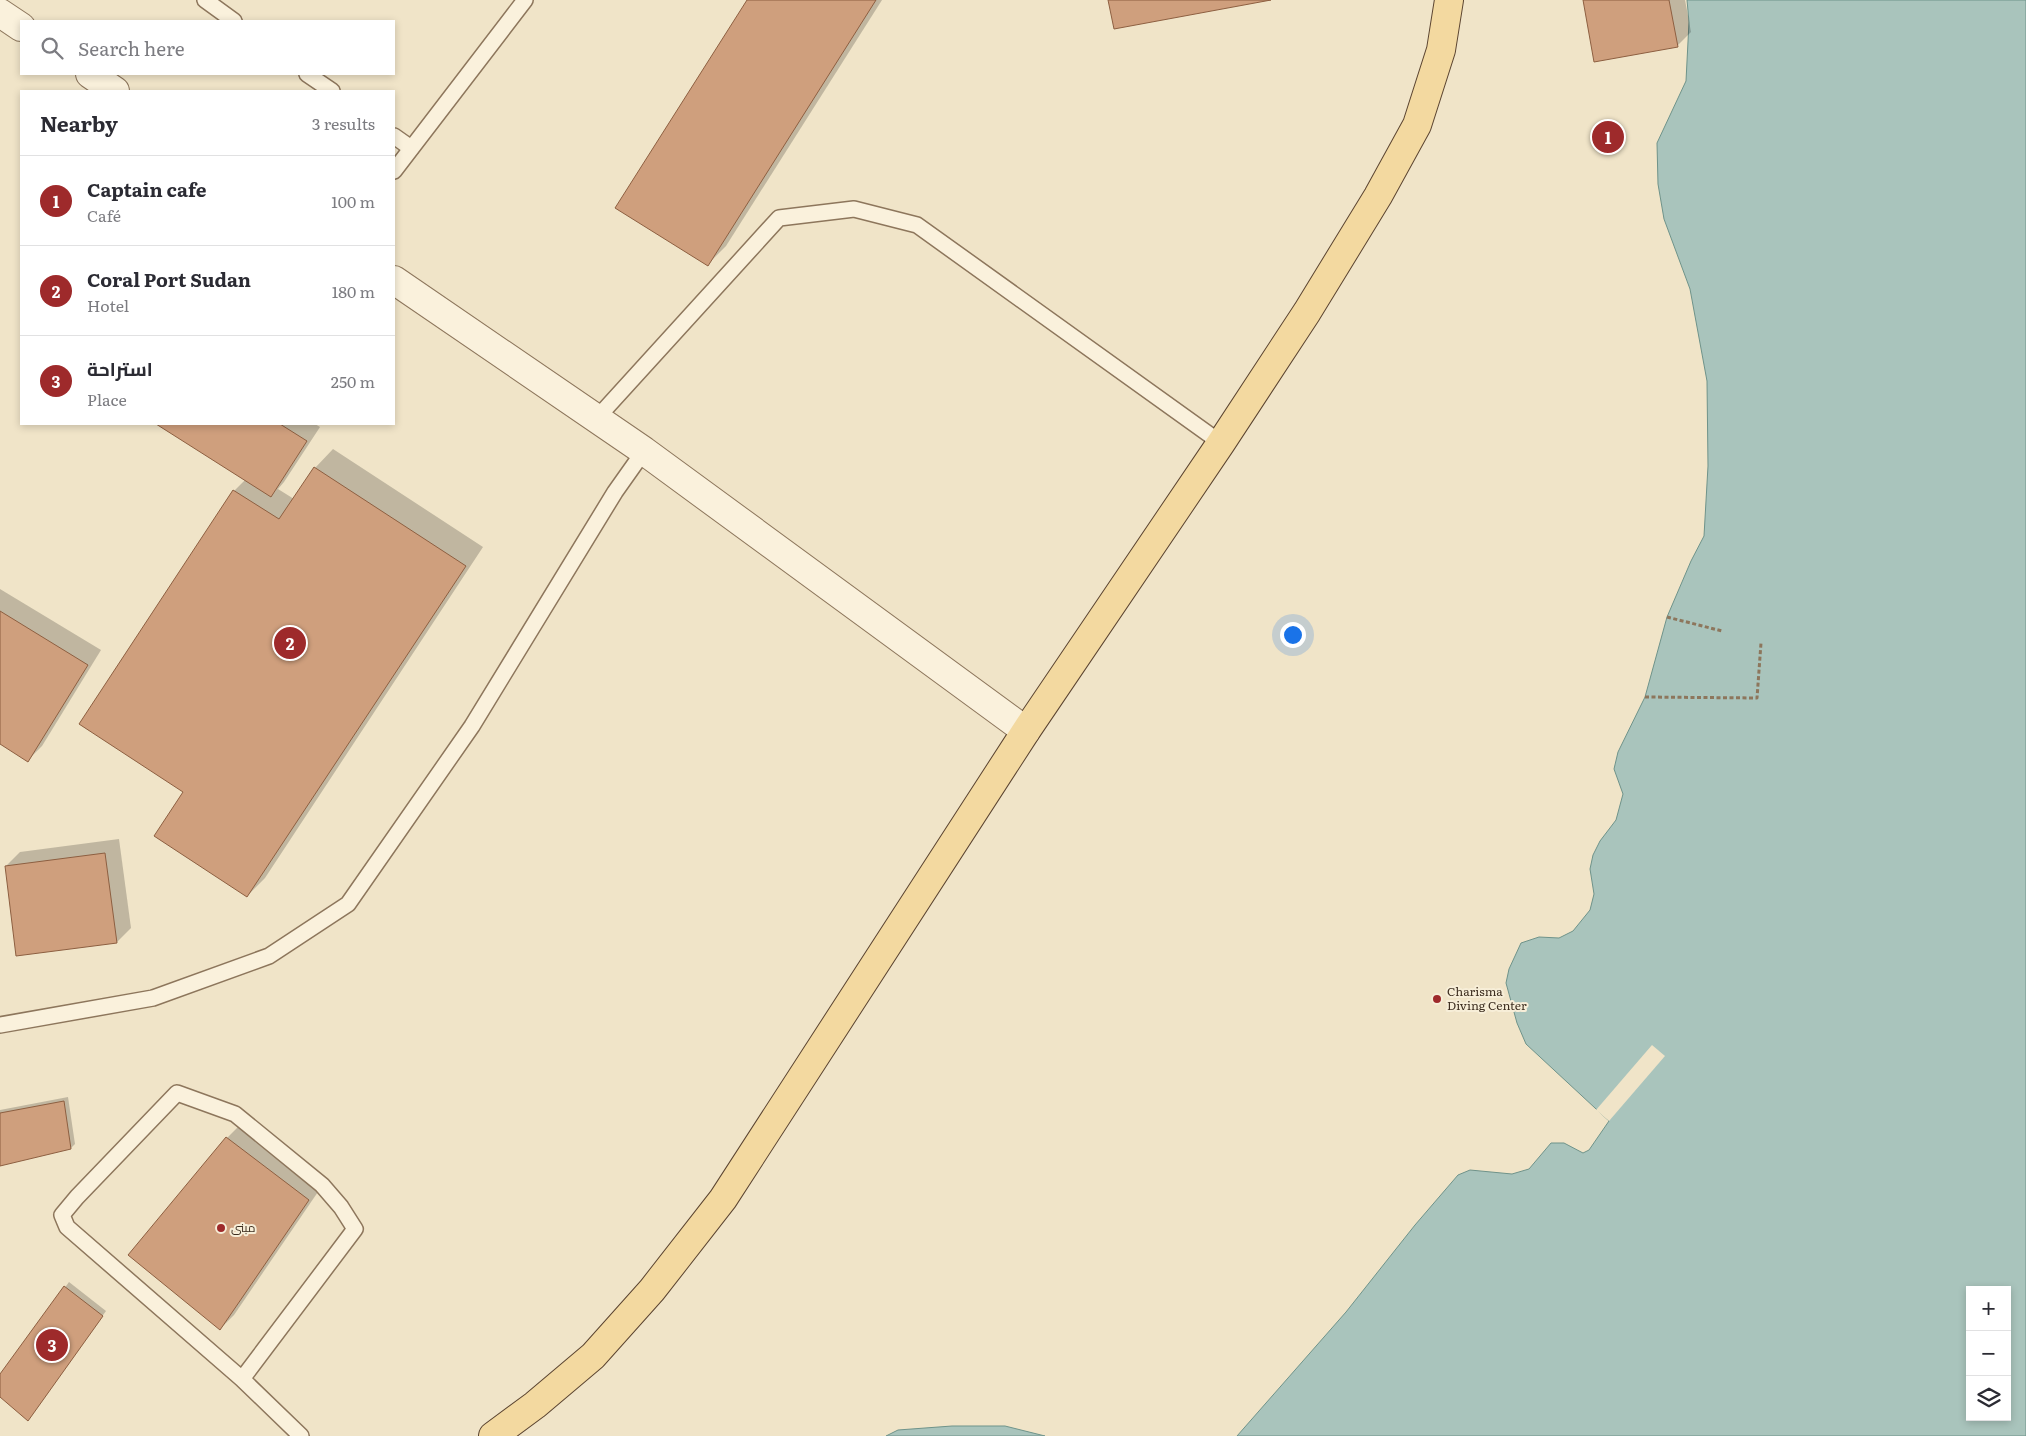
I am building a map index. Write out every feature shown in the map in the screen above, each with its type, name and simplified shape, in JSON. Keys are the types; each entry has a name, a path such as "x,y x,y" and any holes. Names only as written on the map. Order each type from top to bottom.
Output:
{"main road":[{"path":"493,1436 535,1405 593,1356 652,1290 723,1199 1026,731 1221,443 1307,312 1363,221 1417,125 1441,50 1449,0"}],"street":[{"path":"0,13 20,26"},
{"path":"91,75 114,90"},
{"path":"395,281 644,451 1026,731"}],"lane":[{"path":"205,0 233,20"},
{"path":"395,169 525,0"},
{"path":"308,75 331,90"},
{"path":"395,137 411,148"},
{"path":"597,418 779,218 854,209 917,225 1221,443"},
{"path":"0,1025 153,998 269,956 348,904 472,726 615,492 644,451"},
{"path":"242,1380 355,1229 341,1206 322,1185 235,1114 177,1093 76,1197 62,1215 67,1227 242,1380 301,1436"}],"path":[{"path":"1667,617 1722,631"},
{"path":"1645,697 1757,698 1761,644"}],"water":[{"path":"1687,0 2026,0 2026,1436 1237,1436 1346,1312 1415,1225 1458,1175 1470,1170 1512,1174 1529,1169 1551,1143 1564,1143 1583,1153 1589,1150 1609,1121 1526,1044 1517,1023 1506,983 1509,969 1521,943 1539,937 1559,938 1573,931 1590,910 1594,894 1590,869 1593,855 1600,841 1616,820 1623,794 1614,769 1618,752 1645,697 1667,617 1704,536 1708,466 1707,381 1690,289 1664,219 1658,184 1657,143 1686,81 1689,22"},
{"path":"952,1426 1005,1426 1045,1436 886,1436 898,1430"}],"pier":[{"path":"1652,1045 1665,1056 1609,1121 1596,1110"}],"building":[{"path":"747,0 876,0 708,266 615,208"},
{"path":"1108,0 1271,0 1114,29"},
{"path":"1583,0 1669,0 1678,47 1594,62"},
{"path":"158,425 282,425 307,441 271,497"},
{"path":"314,467 466,566 247,897 154,836 183,792 79,724 233,490 279,519"},
{"path":"0,611 88,665 28,762 0,744"},
{"path":"105,853 117,943 16,956 5,866"},
{"path":"64,1101 71,1149 0,1166 0,1113"},
{"name":"مبنى","path":"226,1137 309,1200 220,1330 128,1255"},
{"path":"64,1286 103,1316 28,1421 0,1397 0,1374"}],"place":[{"name":"Captain cafe","path":"1608,137"},
{"name":"Coral Port Sudan","path":"290,643"},
{"name":"Charisma Diving Center","path":"1437,999"},
{"name":"مبنى","path":"221,1228"},
{"name":"استراحة","path":"52,1345"}]}
